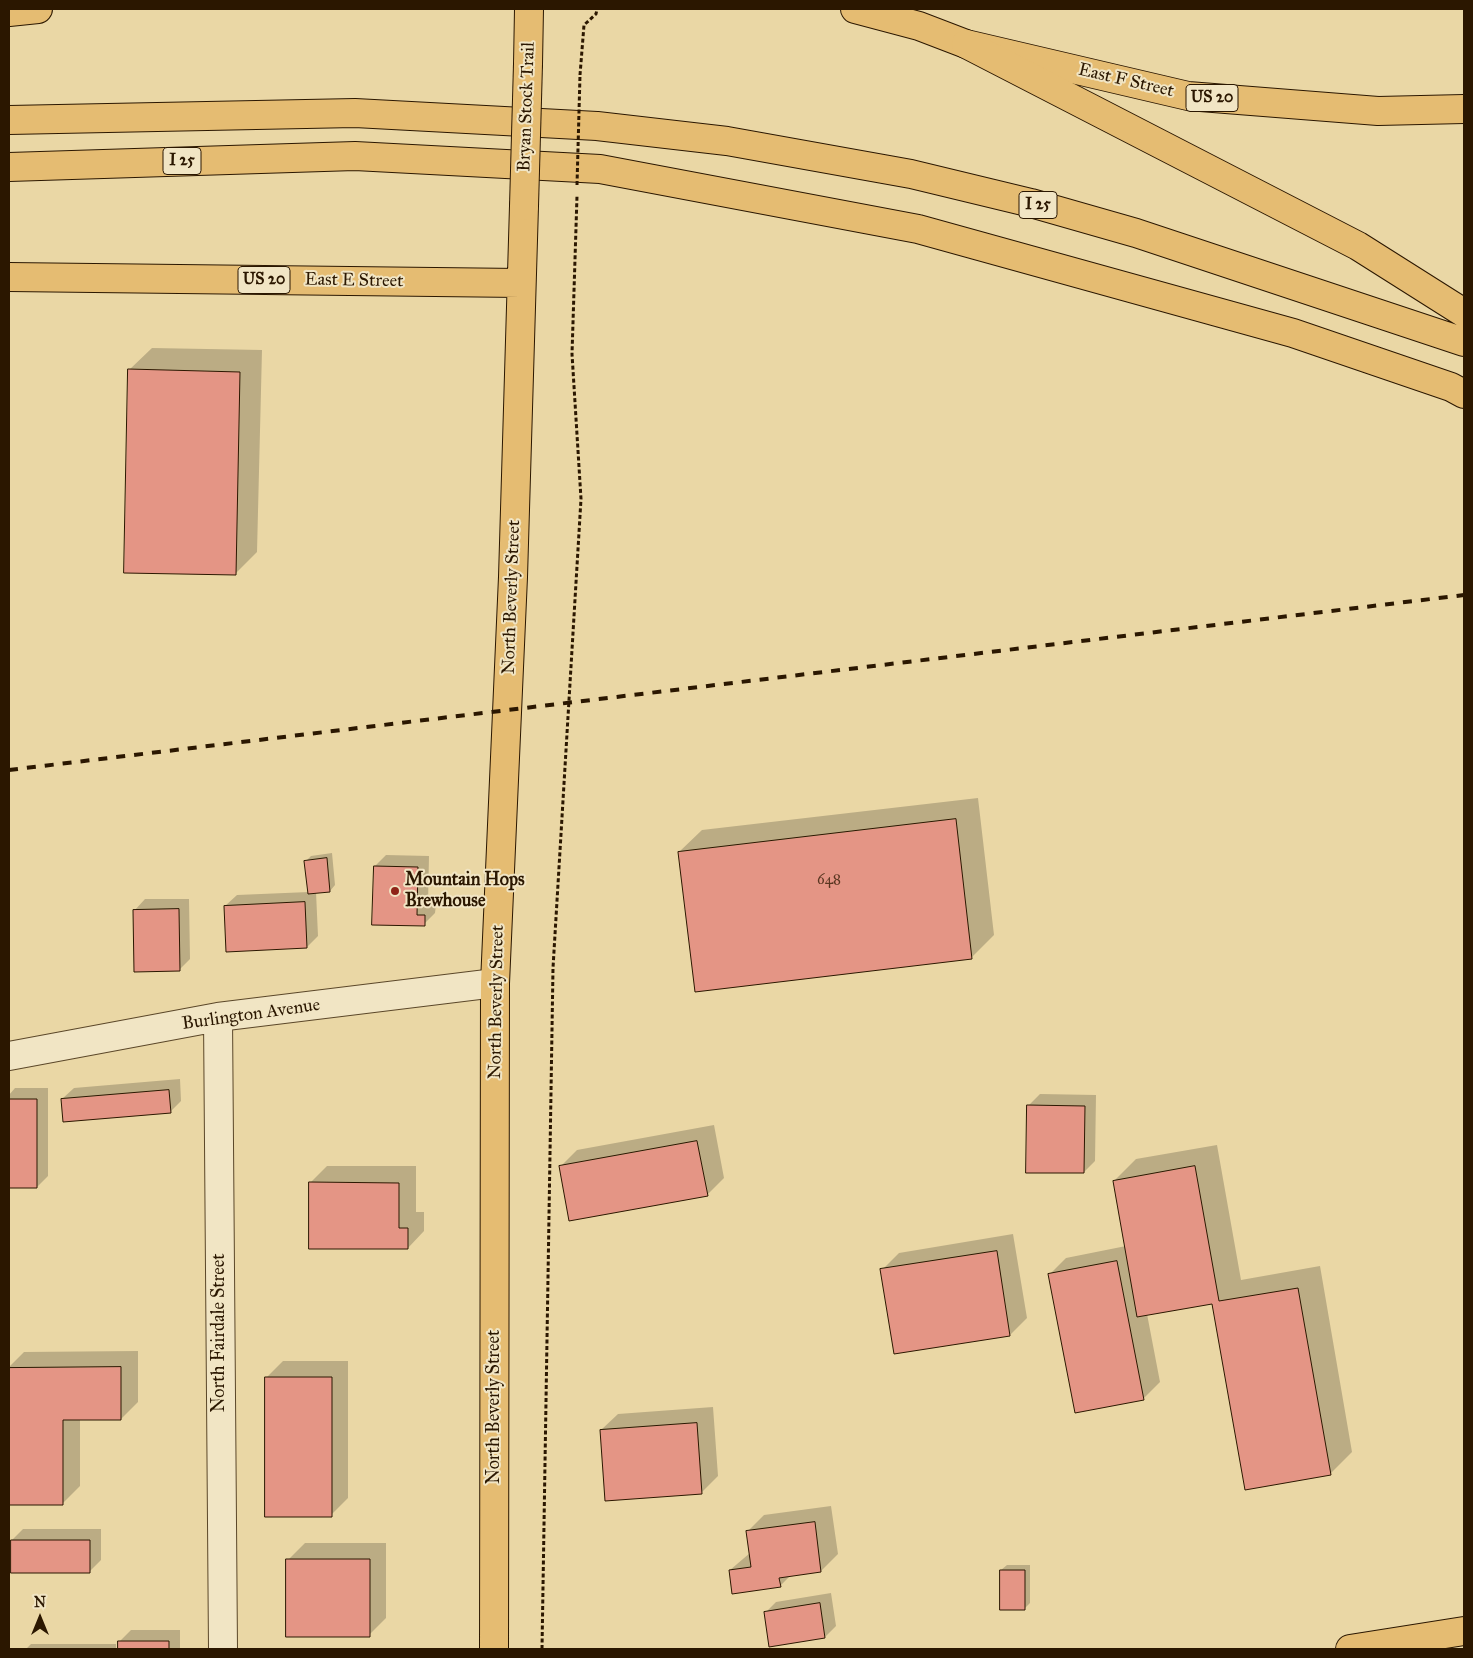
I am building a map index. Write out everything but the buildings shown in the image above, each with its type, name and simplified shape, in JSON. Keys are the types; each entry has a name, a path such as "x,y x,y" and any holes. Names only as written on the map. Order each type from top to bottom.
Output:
{"main road":[{"path":"9,12 38,9"},
{"name":"Bryan Stock Trail","path":"524,206 529,9"},
{"name":"East F Street","path":"855,9 919,26 966,44 1188,96 1378,111 1464,109"},
{"path":"966,44 1358,246 1464,314"},
{"name":"I 25","path":"9,120 355,113 598,126 727,141 911,174 1031,203 1136,233 1464,342"},
{"name":"I 25","path":"9,167 355,156 600,169 918,229 1293,333 1451,387 1464,394"},
{"name":"North Beverly Street","path":"494,1649 495,983 512,596 520,283 524,206"},
{"name":"East E Street","path":"9,277 520,283"},
{"path":"1350,1649 1418,1644 1464,1631"}],"street":[{"name":"Burlington Avenue","path":"9,1056 218,1017 495,983"},
{"name":"North Fairdale Street","path":"218,1017 222,1649"}],"path":[{"path":"542,1649 553,968 581,499 572,354 580,75 584,25 596,14 596,9"}],"railway":[{"path":"9,770 1464,595"}],"place":[{"name":"Mountain Hops Brewhouse","path":"395,891"}]}
